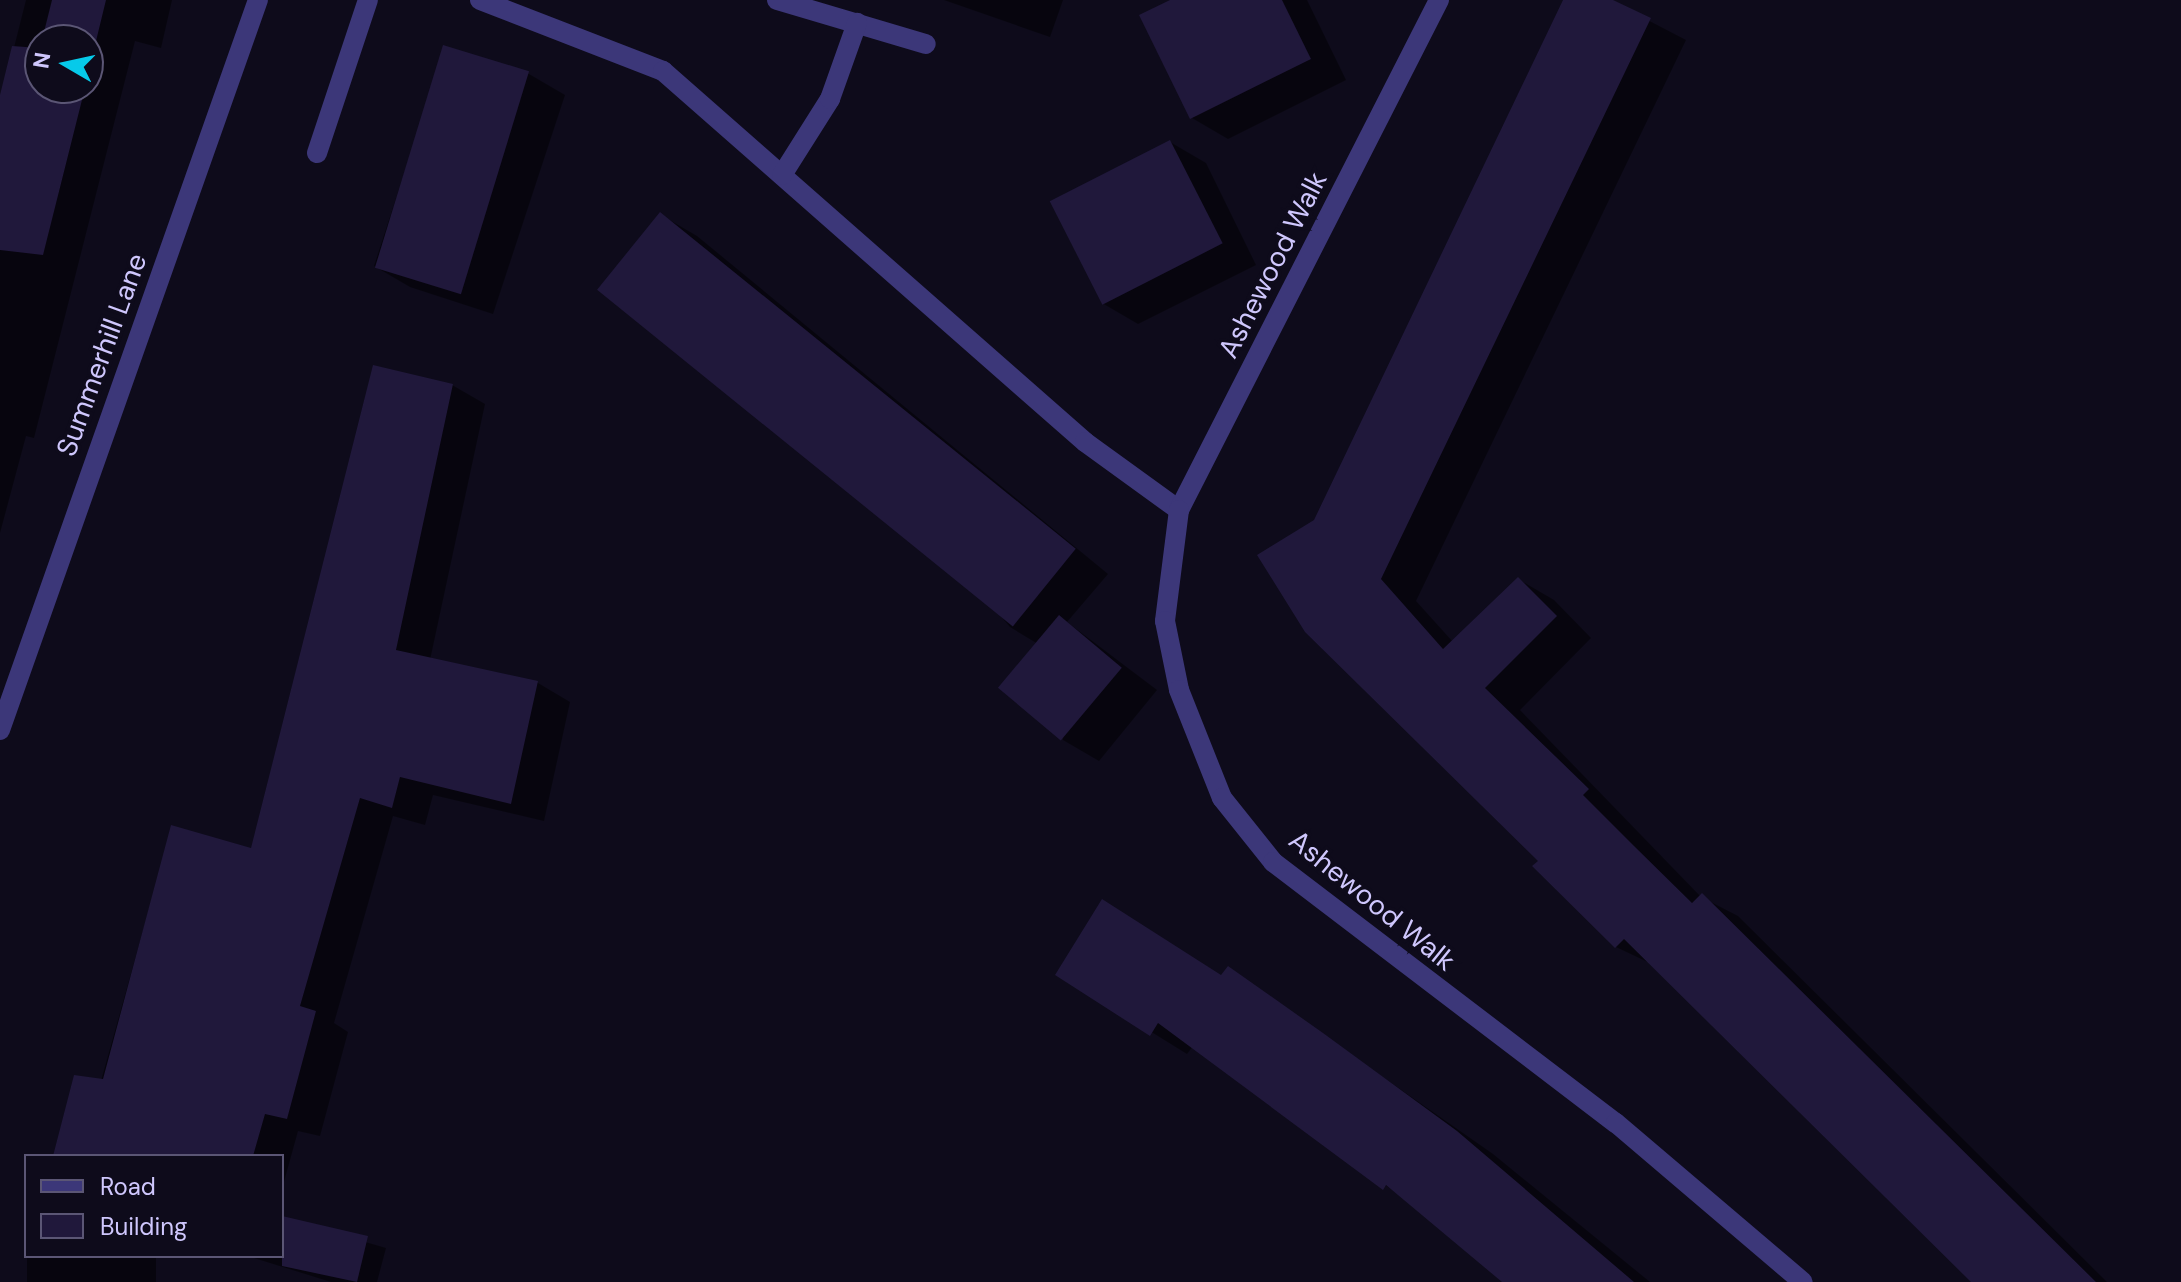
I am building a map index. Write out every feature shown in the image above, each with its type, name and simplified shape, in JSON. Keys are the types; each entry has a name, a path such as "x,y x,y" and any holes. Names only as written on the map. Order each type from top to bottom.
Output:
{"street":[{"name":"Summerhill Lane","path":"0,730 258,0"},
{"path":"317,153 368,0"},
{"path":"480,0 663,71 1085,442 1179,510"},
{"path":"777,0 926,44"},
{"name":"Ashewood Walk","path":"1439,0 1179,510 1165,621 1179,690 1222,798 1273,862 1616,1123 1803,1282"},
{"path":"782,175 817,126 857,23"}],"building":[{"path":"52,0 106,0 100,24 46,24"},
{"path":"1170,0 1282,0 1311,59 1190,119 1139,15"},
{"path":"1563,0 1613,0 1651,18 1381,579 1443,649 1518,577 1557,616 1485,688 1589,789 1583,795 1692,903 1702,893 2096,1282 1971,1282 1624,939 1615,948 1532,866 1538,861 1305,632 1257,555 1314,520"},
{"path":"443,45 529,71 461,294 375,268"},
{"path":"12,46 24,47 24,104 81,104 43,255 0,250 0,95"},
{"path":"1170,140 1223,243 1102,305 1050,201"},
{"path":"660,212 1076,549 1013,626 597,290"},
{"path":"373,365 453,384 396,650 538,681 511,804 400,777 392,808 360,798 300,1006 316,1011 287,1119 265,1114 254,1154 54,1154 74,1075 103,1079 171,825 251,848"},
{"path":"1059,615 1122,668 1061,740 998,688"},
{"path":"1102,899 1221,975 1228,966 1323,1033 1457,1131 1634,1282 1502,1282 1386,1185 1383,1190 1158,1023 1150,1036 1055,975"},
{"path":"284,1216 368,1236 357,1282 282,1266"}]}
